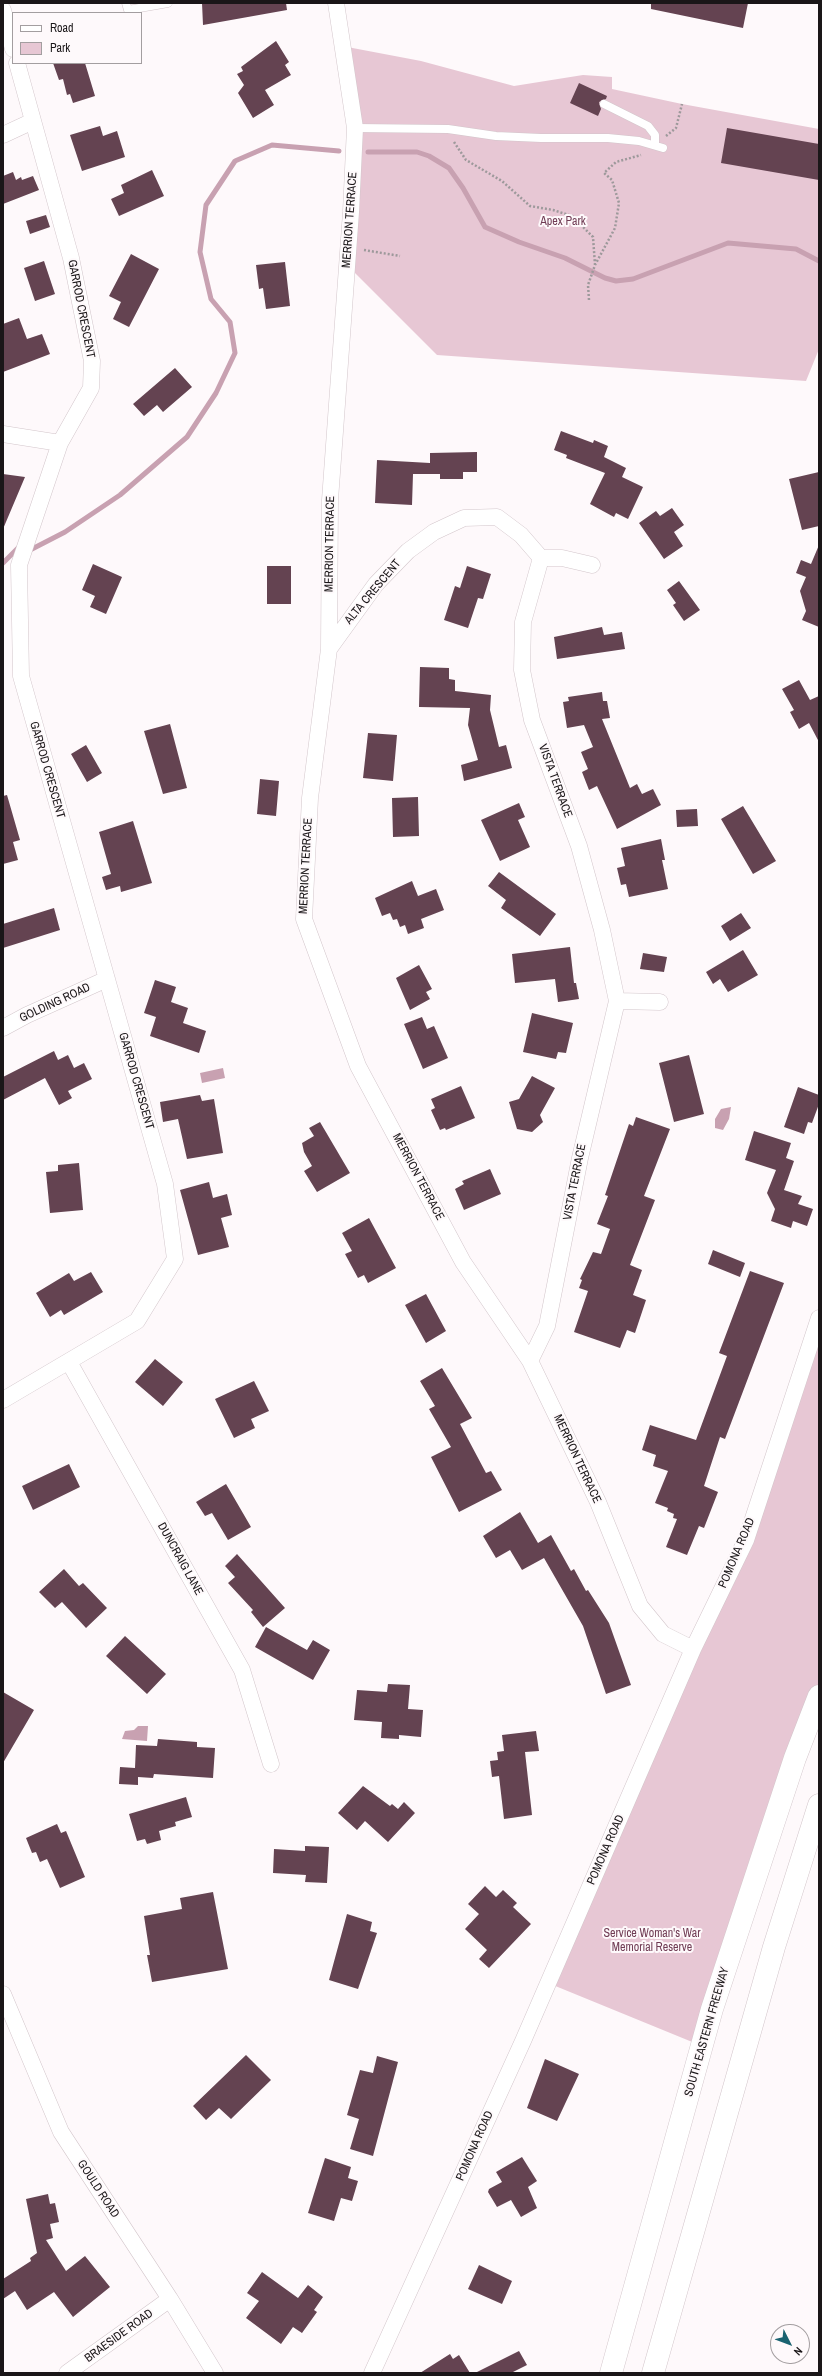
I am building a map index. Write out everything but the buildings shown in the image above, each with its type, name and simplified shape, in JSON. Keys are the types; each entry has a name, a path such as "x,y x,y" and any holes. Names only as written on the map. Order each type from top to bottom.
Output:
{"highway":[{"name":"SOUTH EASTERN FREEWAY","path":"611,2373 712,2009 795,1758 819,1696"},
{"path":"652,2373 774,1947 819,1804"}],"street":[{"name":"MERRION TERRACE","path":"336,3 355,128 330,500 329,649 310,798 304,919 358,1066 463,1262 530,1361 598,1502 640,1606 663,1634 693,1649"},
{"path":"3,10 12,45"},
{"name":"GARROD CRESCENT","path":"3,1400 136,1321 175,1259 165,1184 21,676 19,565 60,443 91,388 92,361 86,325 71,258 17,64"},
{"path":"3,135 33,121"},
{"path":"3,434 60,443"},
{"name":"ALTA CRESCENT","path":"329,649 376,584 408,551 434,532 464,518 497,517 520,536 541,558"},
{"path":"541,558 562,558 592,565"},
{"name":"VISTA TERRACE","path":"530,1361 547,1326 580,1158 617,1001 602,930 579,846 532,720 522,670 523,622 541,558"},
{"name":"GOLDING ROAD","path":"3,1028 26,1015 107,979"},
{"path":"617,1001 660,1002"},
{"name":"POMONA ROAD","path":"372,2373 523,2041 693,1649 746,1540 819,1318"},
{"name":"DUNCRAIG LANE","path":"69,1362 242,1670 271,1764"},
{"name":"GOULD ROAD","path":"3,1994 61,2132 170,2299 215,2373"},
{"name":"BRAESIDE ROAD","path":"67,2373 170,2299"}],"lane":[{"path":"126,3 128,10 168,3"},
{"path":"604,104 648,126 655,135 655,144"},
{"path":"355,128 448,129 496,136 608,138 655,144 663,148"}],"path":[{"path":"677,124 682,104"},
{"path":"453,140 466,160 502,181 530,206 553,210 572,216 593,237 595,265"},
{"path":"588,300 588,285 595,265 615,228 619,203 612,180 604,173 606,170 623,159 643,155 655,144"},
{"path":"348,247 400,256"}],"green space":[{"name":"Apex Park","path":"342,46 421,61 514,86 583,75 612,77 612,89 682,104 819,129 819,349 806,381 437,355 347,265 355,128"},
{"name":"Service Woman's War Memorial Reserve","path":"819,1318 819,1696 702,2046 548,1983 746,1540"}],"shaded area":[{"path":"223,1068 225,1078 202,1083 200,1073"},
{"path":"731,1107 729,1119 723,1130 715,1128 715,1119 721,1109"},
{"path":"138,1726 148,1726 147,1741 122,1739 125,1731 134,1730"}],"waterway":[{"path":"32,549 65,532 120,495 187,437 216,393 235,353 230,322 211,299 200,252 206,205 235,161 272,145 339,151"},
{"path":"368,152 417,152 429,156 449,168 463,188 485,227 519,242 565,258 605,278 616,281 633,279 728,243 796,249 819,261"},
{"path":"3,563 18,548"}]}
